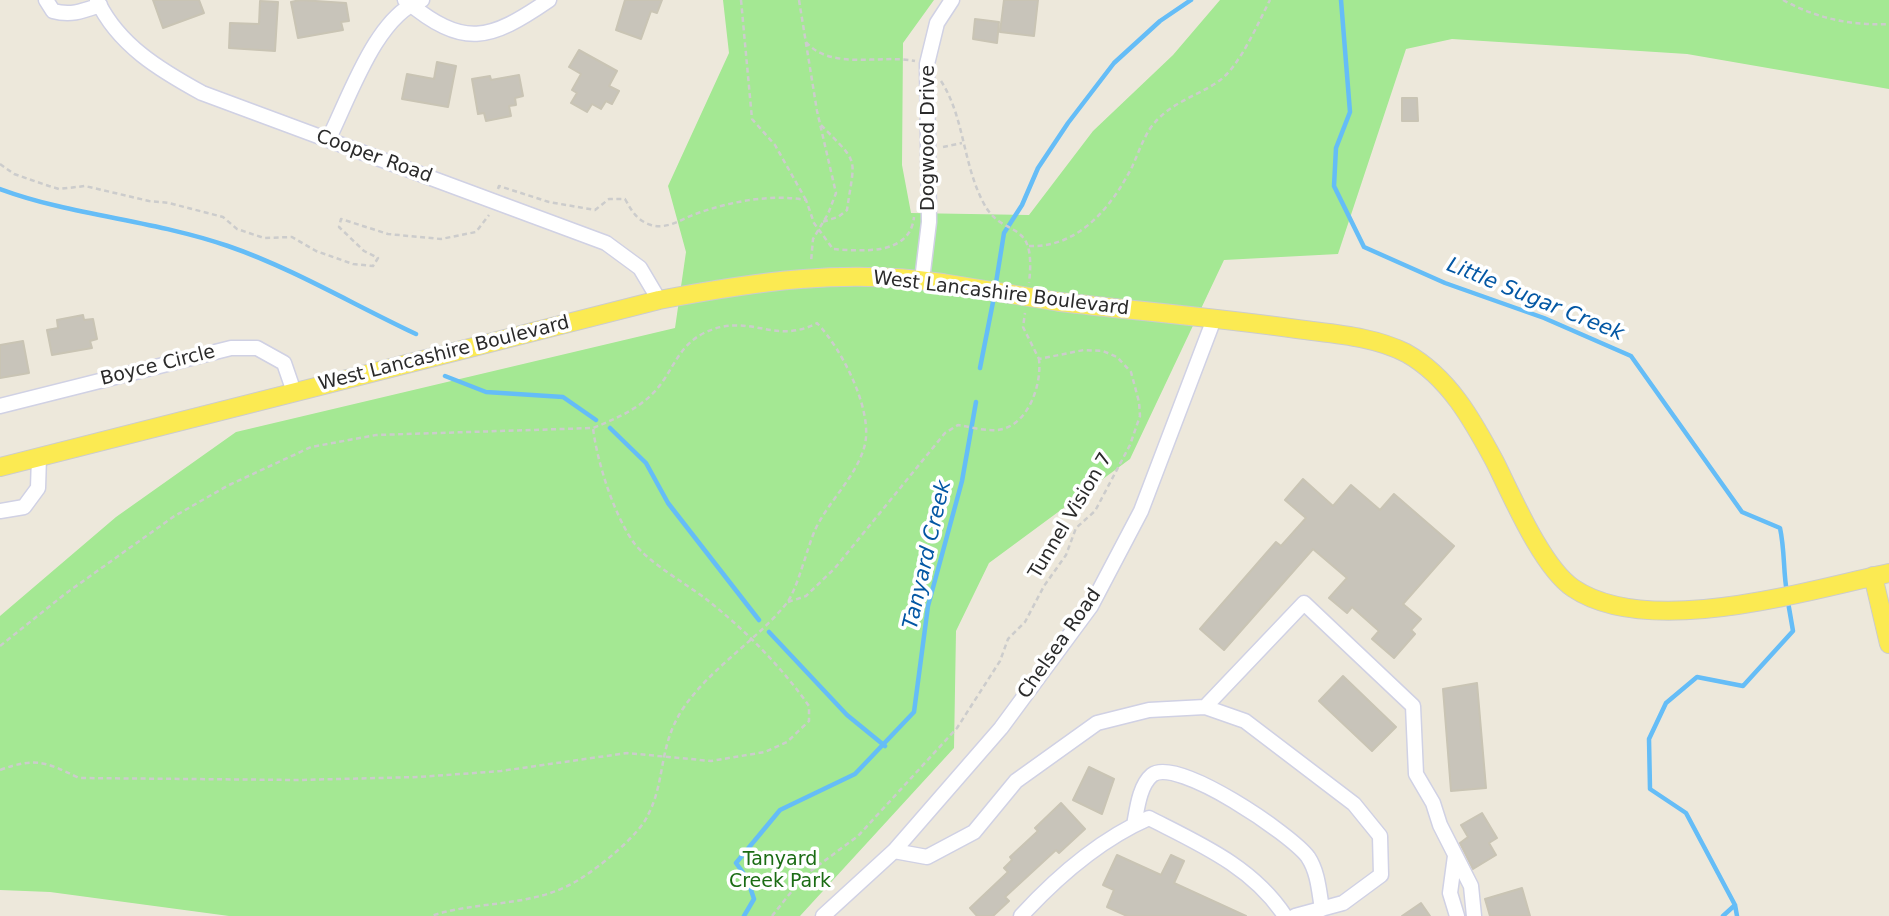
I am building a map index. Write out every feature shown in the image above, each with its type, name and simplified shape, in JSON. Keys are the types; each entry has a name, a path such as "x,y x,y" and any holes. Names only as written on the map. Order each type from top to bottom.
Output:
{"main road":[{"name":"West Lancashire Boulevard","path":"0,467 659,300 735,285 818,277 922,280 1060,302 1358,338 1405,354 1449,387 1475,425 1544,553 1572,587 1626,608 1679,611 1721,606 1881,574"},
{"path":"1881,574 1889,644"}],"street":[{"path":"46,0 53,11 62,14 75,14 98,3"},
{"path":"328,140 379,36 412,1 433,20 467,35 487,35 519,21 549,0"},
{"name":"Dogwood Drive","path":"922,280 929,222 928,64 937,23 952,0"},
{"name":"Cooper Road","path":"98,3 144,59 202,93 606,243 640,268 659,300"},
{"name":"Chelsea Road","path":"823,916 894,850 1001,728 1091,606 1141,511 1214,319"},
{"name":"Boyce Circle","path":"0,406 230,348 257,348 284,363 294,393"},
{"path":"0,511 24,507 38,488 39,457"},
{"path":"1205,707 1304,603 1413,706 1416,774 1433,803 1471,886 1474,916"},
{"path":"894,850 927,858 974,832 1016,781 1097,723 1149,710 1205,707 1245,720 1293,754 1354,804 1380,836 1381,875 1343,903 1295,916"},
{"path":"1134,825 1146,782 1153,774 1168,771 1187,776 1227,796 1301,849 1314,870 1322,909"},
{"path":"1021,916 1044,891 1122,830 1149,818 1220,854 1270,893 1285,916"},
{"path":"1455,856 1450,893 1457,916"}],"path":[{"path":"741,0 752,119 775,145 806,200 814,223 833,249 880,251 909,234 914,209"},
{"path":"799,0 819,123 836,193 817,228 811,262"},
{"path":"1029,246 1048,247 1092,224 1130,171 1155,122 1177,103 1221,80 1232,69 1270,0"},
{"path":"1783,0 1810,15 1848,22 1889,24"},
{"path":"806,42 814,52 832,57 911,60 928,64 951,99 962,143 983,204 1000,220 1020,231 1029,246 1032,259 1028,286"},
{"path":"819,123 850,154 854,167 847,210 822,222"},
{"path":"936,148 962,143"},
{"path":"0,164 14,174 58,189 85,186 149,201 170,202 223,216 237,229 264,238 292,236 316,251 353,264 373,266 378,258 364,251 339,227 341,219 388,234 441,239 476,232 492,208"},
{"path":"497,192 499,186 549,202 594,210 609,199 625,199 635,217 653,225 667,226 699,212 779,195 806,200"},
{"path":"788,602 806,596 835,568 945,433 958,425 1000,430 1015,423 1034,397 1041,373 1039,359 1023,327 1025,313"},
{"path":"0,646 86,579 173,517 227,486 311,447 376,435 593,428 623,416 643,402 662,383 682,348 702,334 726,324 743,323 791,334 817,323 829,336 851,378 863,407 867,431 864,449 817,527 788,602 691,698 671,728 648,816 617,850 584,877 553,895 431,916"},
{"name":"Tunnel Vision 7","path":"772,916 804,876 858,836 957,728 1000,661 1008,639 1025,622 1044,586 1066,555 1076,528 1095,511 1130,445 1140,416 1139,402 1130,372 1117,357 1103,351 1084,350 1039,359"},
{"path":"0,770 34,761 51,764 79,778 298,780 419,777 501,771 627,753 711,761 765,752 787,742 809,721 809,706 750,639 715,606 636,545 620,518 595,446 593,428"}],"green space":[{"name":"Tanyard Creek Park","path":"723,0 934,0 903,43 902,165 911,213 1029,215 1093,131 1173,55 1220,0 1889,0 1889,89 1687,54 1452,39 1406,49 1338,254 1224,260 1130,459 989,563 956,631 954,748 800,916 229,916 50,892 0,890 0,616 116,517 236,432 675,328 686,252 668,186 729,53"}],"building":[{"path":"153,0 199,0 204,13 163,28"},
{"path":"300,0 346,3 349,21 341,22 343,30 298,38 291,2"},
{"path":"625,0 662,0 657,13 651,11 641,39 616,30"},
{"path":"1004,0 1038,0 1034,36 1000,32"},
{"path":"260,1 278,2 275,51 229,48 230,23 259,24"},
{"path":"975,19 999,22 997,43 973,39"},
{"path":"579,50 617,71 609,86 619,91 612,104 606,101 601,109 592,104 587,112 571,103 577,93 572,90 581,74 569,67"},
{"path":"437,62 456,66 448,107 402,99 407,74 434,79"},
{"path":"519,75 523,96 515,98 516,105 509,106 511,116 486,121 484,113 478,114 472,79 490,76 491,80"},
{"path":"1402,98 1417,98 1418,121 1402,121"},
{"path":"83,315 84,320 93,319 97,339 90,341 92,348 52,355 47,330 58,328 57,320"},
{"path":"23,341 29,373 0,378 0,345"},
{"path":"1303,479 1333,506 1351,485 1380,510 1394,494 1454,546 1403,604 1421,619 1411,630 1415,634 1394,658 1372,639 1379,631 1352,607 1347,613 1329,598 1347,578 1313,549 1224,650 1200,629 1276,542 1281,546 1306,518 1285,500"},
{"path":"1343,676 1396,727 1372,751 1319,701"},
{"path":"1477,683 1486,788 1451,791 1443,689"},
{"path":"1089,767 1114,779 1102,814 1073,800"},
{"path":"1061,803 1085,829 1059,853 1056,850 1005,897 1009,901 993,916 977,916 970,908 1008,872 1004,868 1012,860 1010,857 1038,831 1035,828"},
{"path":"1482,813 1497,838 1489,843 1496,855 1473,869 1460,843 1468,837 1461,825"},
{"path":"1117,855 1161,875 1171,855 1184,861 1174,883 1246,916 1127,916 1107,907 1114,890 1103,885"},
{"path":"1522,888 1530,916 1490,916 1485,899"},
{"path":"1421,903 1430,916 1402,916"}],"waterway":[{"name":"Tanyard Creek","path":"995,289 1004,233 1022,205 1038,168 1068,123 1114,63 1160,21 1191,0"},
{"name":"Little Sugar Creek","path":"1341,0 1350,112 1336,148 1334,186 1364,247 1445,283 1544,318 1631,356 1742,512 1780,528 1787,593"},
{"path":"0,189 56,206 171,230 228,246 299,276 416,334"},
{"name":"Tanyard Creek","path":"980,368 994,297"},
{"path":"445,376 486,392 563,397 596,420"},
{"name":"Tanyard Creek","path":"744,916 754,899 747,878 736,863 780,810 855,774 914,712 928,606 962,481 976,402"},
{"path":"610,428 646,463 668,503 759,620"},
{"name":"Little Sugar Creek","path":"1737,916 1735,905 1686,813 1650,789 1649,739 1666,703 1697,677 1743,686 1793,631 1788,602"},
{"path":"769,632 847,715 885,746"},
{"path":"1723,916 1735,905"}]}
